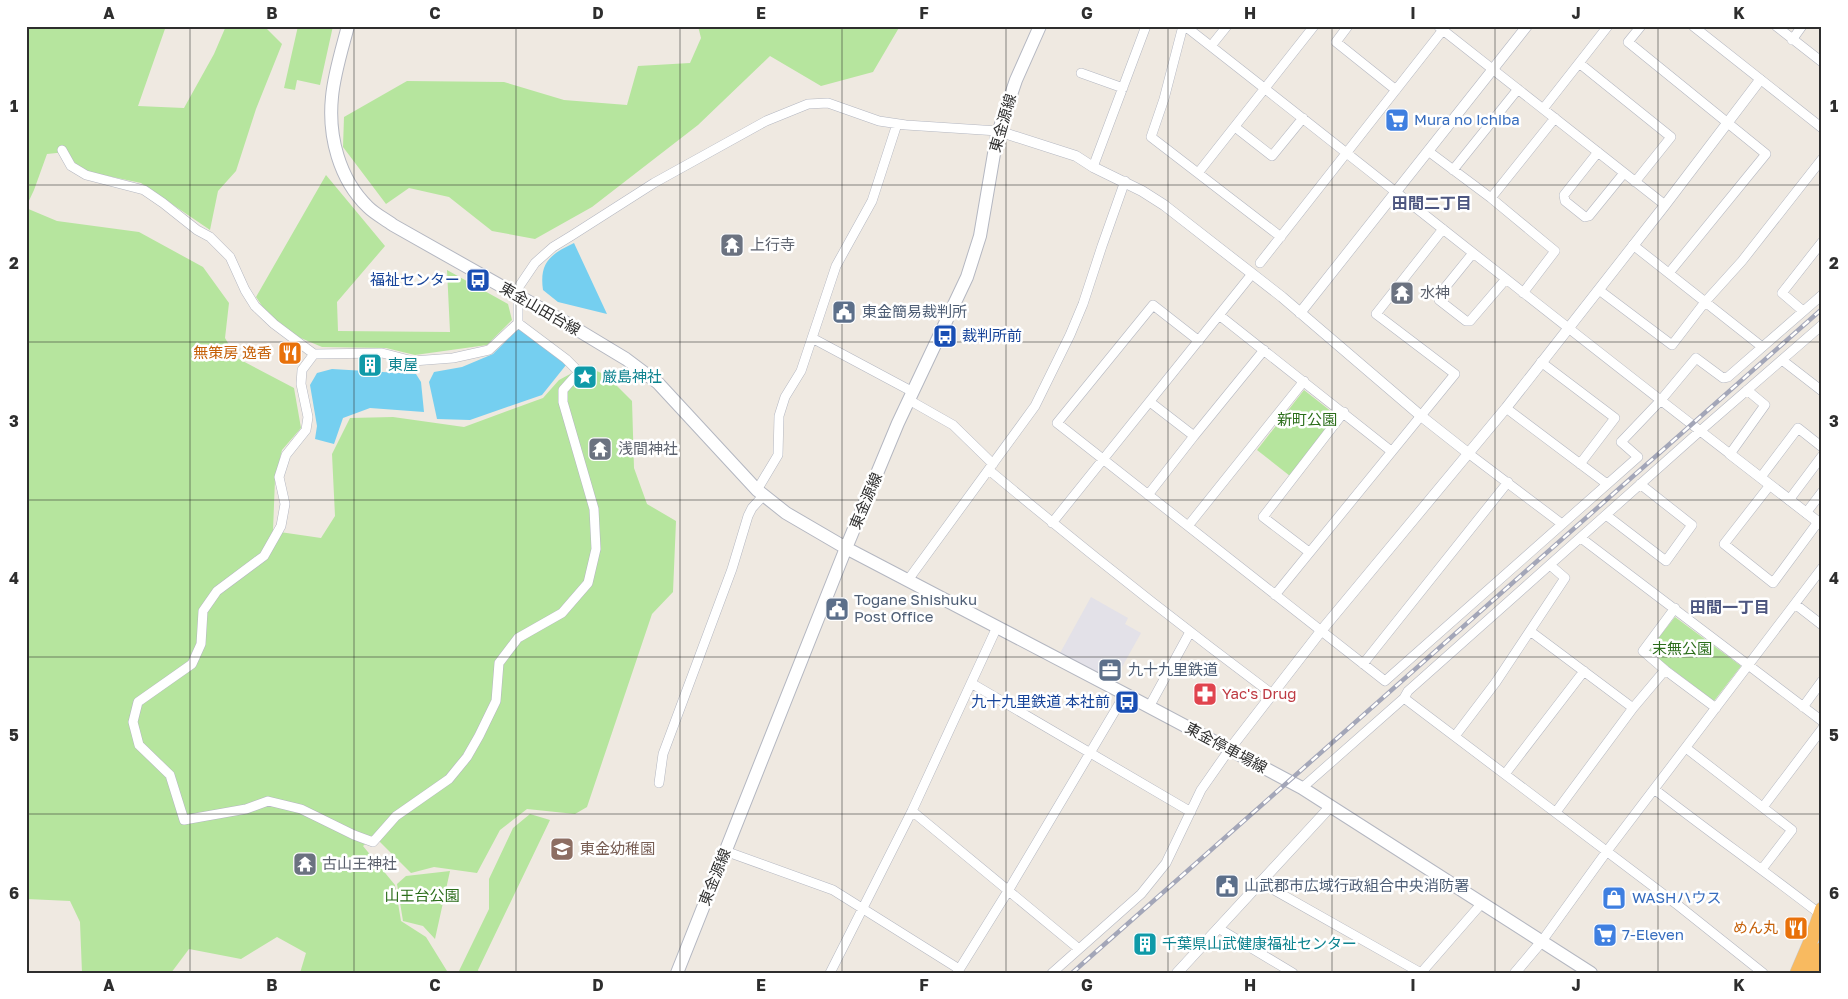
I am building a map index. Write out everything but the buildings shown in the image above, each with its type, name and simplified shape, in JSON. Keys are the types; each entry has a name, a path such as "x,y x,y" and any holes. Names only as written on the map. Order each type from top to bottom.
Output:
{"highway":[{"path":"1812,973 1821,916"},
{"path":"1797,973 1815,948"}],"main road":[{"name":"東金山田台線","path":"348,26 332,97 331,122 338,158 347,180 368,206 392,225 626,359 658,383 760,493 786,513 846,548"},
{"name":"東金源線","path":"677,973 846,548 911,396 972,262 985,213 998,131 1016,80 1040,26"},
{"name":"東金停車場線","path":"846,548 1302,788 1591,973"}],"street":[{"path":"1093,167 1146,26"},
{"path":"1281,237 1151,137 1164,99 1184,26 1396,191 1567,328 1820,523 1773,583 1724,544 1770,485"},
{"path":"1211,46 1226,26"},
{"path":"1198,173 1314,26"},
{"path":"1348,26 1336,42 1396,90"},
{"path":"1300,313 1527,26"},
{"path":"1543,109 1608,26"},
{"path":"1641,26 1628,42 1766,154 1669,273"},
{"path":"1693,26 1822,128"},
{"path":"1776,26 1822,62"},
{"path":"1792,40 1802,26"},
{"path":"1260,264 1396,90 1442,27 1665,205"},
{"path":"1579,63 1671,137 1635,182"},
{"path":"1081,73 1123,88"},
{"path":"1052,973 1141,894 1154,880 1176,844 1201,790 1229,750 1321,631 1506,408 1760,80"},
{"path":"1453,170 1518,89"},
{"path":"314,354 302,370 301,384 308,417 306,430 286,455 279,477 285,504 281,526 264,556 217,591 202,611 201,644 192,664 158,686 138,702 132,722 139,745 170,776 184,820 246,808 268,801 302,808 354,835 373,842 396,816 449,778 466,757 479,736 496,701 500,663 518,638 562,613 588,583 596,549 594,509 563,402 563,390 579,372 566,359 518,323 516,295 535,263 553,247 654,183 766,121 808,104 828,103 879,121 897,124 998,131 1076,156 1093,167 1125,181 1164,205 1252,274 1421,416 1562,524"},
{"path":"1235,127 1272,156 1303,118"},
{"path":"1491,198 1555,118"},
{"path":"660,783 663,754 720,603 748,516 778,455 779,416 785,397 801,371 836,266 872,201 897,124"},
{"path":"62,150 71,166 86,175 144,190 197,230 210,237 230,257 245,290 255,306 274,324 314,354 382,353 413,361 453,358 489,350 518,323"},
{"path":"1428,151 1491,198 1555,251 1523,293"},
{"path":"1598,152 1564,195 1565,201 1585,217 1589,216 1624,173"},
{"path":"1599,290 1672,345 1742,261 1822,159"},
{"path":"908,580 1035,406 1083,304 1125,181"},
{"path":"1275,594 1455,374 1376,314 1443,229"},
{"path":"1803,311 1782,293 1822,242"},
{"path":"1633,245 1762,346"},
{"path":"1473,253 1439,294 1439,300 1466,321 1470,321 1506,279"},
{"path":"1052,523 1252,274"},
{"path":"1199,341 1153,305 1057,424 1384,681 1638,457 1621,442 1661,400 1696,358 1723,378 1728,377 1822,295"},
{"path":"1219,315 1391,451"},
{"path":"1302,788 1640,484 1822,325"},
{"path":"812,338 911,396 953,425 991,467 1052,523 1272,694"},
{"path":"1148,495 1264,350"},
{"path":"1782,360 1822,391"},
{"path":"1542,362 1615,418 1580,464"},
{"path":"1188,526 1304,381"},
{"path":"1730,454 1766,405 1747,390"},
{"path":"1150,402 1194,436"},
{"path":"1506,408 1607,484"},
{"path":"1309,552 1263,517 1344,412"},
{"path":"1761,478 1798,428 1822,447"},
{"path":"1789,500 1822,456"},
{"path":"1363,664 1508,482"},
{"path":"1606,515 1666,561 1692,525 1640,484"},
{"path":"1806,513 1822,492"},
{"path":"1581,538 1822,721"},
{"path":"1455,736 1496,682 1565,578 1550,565"},
{"path":"1515,973 1542,941 1822,568"},
{"path":"1795,604 1822,625"},
{"path":"1675,608 1643,651 1716,708"},
{"path":"830,973 912,811 997,627"},
{"path":"1530,630 1634,708"},
{"path":"1149,706 1190,632"},
{"path":"1556,812 1665,670"},
{"path":"1505,774 1584,671"},
{"path":"1803,707 1822,682"},
{"path":"971,683 1191,812"},
{"path":"725,851 833,890 958,971 1008,891 1125,694"},
{"path":"1404,698 1608,851 1716,934 1763,973"},
{"path":"1763,807 1822,729"},
{"path":"1686,748 1792,830 1762,869"},
{"path":"1654,790 1726,845 1762,869 1821,916"},
{"path":"1177,973 1331,806"},
{"path":"912,811 1079,949"},
{"path":"1260,882 1421,973 1482,902"},
{"path":"1218,928 1293,973"}],"shaded area":[{"name":"九十九里鉄道","path":"1091,597 1128,618 1125,624 1141,633 1112,685 1059,655"}],"green space":[{"path":"26,26 166,26 138,106 184,108 214,54 226,26 264,26 282,44 256,109 236,171 218,191 210,230 141,183 89,172 76,164 66,152 47,154 26,207"},
{"path":"298,26 333,26 320,85 297,80 295,90 284,88"},
{"path":"698,26 900,26 873,72 821,86 770,56 698,125 592,207 535,239 492,231 449,197 409,188 386,204 343,147 344,117 407,81 504,82 564,100 627,105 638,66 690,63 701,38"},
{"path":"326,175 385,246 337,302 338,331 450,332 447,270 508,304 512,320 487,345 415,355 386,348 322,347 277,328 256,297"},
{"path":"26,208 57,221 139,232 203,267 229,303 225,338 237,358 294,388 301,428 282,450 275,479 273,531 321,538 335,516 332,454 350,418 393,417 464,427 543,398 559,380 585,366 606,375 632,401 634,468 647,504 676,521 673,592 652,614 587,807 575,814 527,809 500,830 477,873 434,867 411,873 374,836 363,846 395,885 401,921 426,937 447,971 444,973 300,973 306,953 277,937 241,959 189,949 171,973 82,973 80,922 70,901 27,899"},
{"name":"新町公園","path":"1304,390 1337,416 1290,476 1257,450"},
{"name":"末無公園","path":"1675,617 1741,666 1714,701 1648,651"},
{"path":"530,814 550,820 478,970 479,973 458,973 489,909 489,879 513,828"},
{"name":"山王台公園","path":"450,871 435,939 423,926 403,921 397,884 406,876"}],"water":[{"path":"574,243 607,314 558,302 543,290 543,272 548,260 559,251"},
{"path":"519,328 566,365 542,395 470,420 437,419 429,382 434,372 462,367 493,354"},
{"path":"332,369 416,374 421,382 424,412 370,408 343,418 334,444 315,439 317,426 310,385 317,373"}],"railway":[{"path":"1072,973 1822,309"}],"place":[{"name":"Mura no Ichiba","path":"1397,120"},
{"name":"上行寺","path":"732,245"},
{"name":"福祉センター","path":"478,280"},
{"name":"水神","path":"1402,293"},
{"name":"東金簡易裁判所","path":"844,312"},
{"name":"裁判所前","path":"945,336"},
{"name":"無策房 逸香","path":"290,353"},
{"name":"東屋","path":"370,365"},
{"name":"厳島神社","path":"585,377"},
{"name":"浅間神社","path":"600,449"},
{"name":"Togane Shishuku Post Office","path":"837,609"},
{"name":"九十九里鉄道","path":"1110,670"},
{"name":"Yac's Drug","path":"1205,694"},
{"name":"九十九里鉄道 本社前","path":"1127,702"},
{"name":"東金幼稚園","path":"562,849"},
{"name":"古山王神社","path":"305,864"},
{"name":"山武郡市広域行政組合中央消防署","path":"1227,886"},
{"name":"WASHハウス","path":"1614,898"},
{"name":"めん丸","path":"1796,928"},
{"name":"7-Eleven","path":"1605,935"},
{"name":"千葉県山武健康福祉センター","path":"1145,944"}],"district":[{"name":"田間二丁目","path":"1432,203"},
{"name":"田間一丁目","path":"1730,607"}]}
